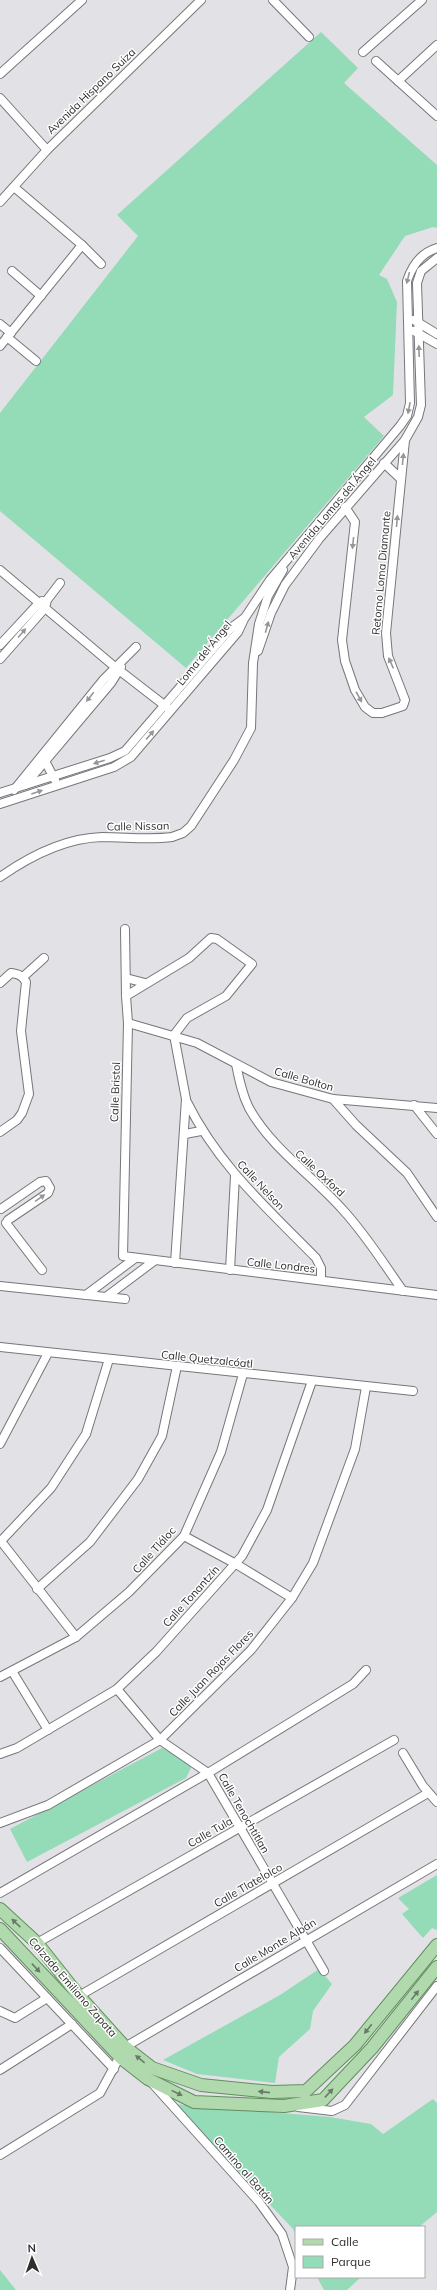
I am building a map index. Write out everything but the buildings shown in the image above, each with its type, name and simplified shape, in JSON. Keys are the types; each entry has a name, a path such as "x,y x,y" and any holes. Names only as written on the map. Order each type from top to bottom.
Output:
{"main road":[{"name":"Calzada Emiliano Zapata","path":"0,1909 37,1943 123,2052 152,2068 201,2085 272,2092 306,2091 355,2045 437,1945"},
{"name":"Calzada Emiliano Zapata","path":"0,1929 148,2079 194,2102 284,2106 323,2100 372,2048 437,1967"}],"street":[{"path":"0,74 82,0"},
{"name":"Avenida Hispano Suiza","path":"0,202 47,150 201,0"},
{"path":"273,0 309,37"},
{"path":"363,52 422,0"},
{"path":"398,81 437,45"},
{"path":"376,61 437,116"},
{"path":"0,98 47,150"},
{"path":"14,187 82,245 101,264"},
{"path":"0,346 82,245"},
{"name":"Avenida Lomas del Ángel","path":"244,618 270,580 407,416 410,403 407,330 407,281 412,267 419,259 437,248"},
{"path":"418,332 417,283 421,271 437,258"},
{"path":"12,271 41,296"},
{"path":"407,319 418,321 437,334"},
{"path":"0,324 9,335 36,361"},
{"path":"407,330 418,332 437,344"},
{"name":"Avenida Lomas del Ángel","path":"253,663 277,598 300,562 345,507 405,440 418,417 421,405 418,332"},
{"name":"Retorno Loma Diamante","path":"345,507 355,522 342,651 355,690 365,707 373,713 382,713 403,706 406,700 388,656 386,645 400,479 405,440"},
{"path":"384,463 400,479"},
{"path":"253,663 262,612 268,596 291,556 300,562"},
{"path":"0,570 43,603 171,710"},
{"path":"0,659 60,583"},
{"path":"0,645 43,603"},
{"name":"Loma del Ángel","path":"0,793 110,758 125,751 231,628 244,618"},
{"name":"Loma del Ángel","path":"0,804 123,763 131,757 238,632 244,618"},
{"path":"8,801 14,789 136,647"},
{"name":"Calle Nissan","path":"0,877 26,859 61,844 100,837 163,838 183,833 191,826 234,760 251,728 253,663"},
{"path":"18,798 23,786 45,761 119,667"},
{"path":"45,761 56,785"},
{"name":"Calle Bristol","path":"123,1256 128,1023 125,929"},
{"path":"126,996 189,958 211,938 217,939 252,964 226,996 187,1018 174,1035 186,1100 185,1134 175,1262"},
{"path":"23,977 44,958"},
{"path":"0,983 11,973 17,974 23,977 27,988 21,1017 21,1031 29,1094 22,1113 17,1120 0,1132"},
{"path":"126,978 145,984"},
{"name":"Calle Bolton","path":"128,1023 174,1035 215,1051 236,1064 271,1082 333,1099 437,1108"},
{"name":"Calle Oxford","path":"236,1064 244,1096 249,1108 263,1128 286,1156 343,1210 403,1291"},
{"path":"333,1099 356,1125 407,1173 437,1217"},
{"name":"Calle Nelson","path":"186,1100 201,1131 235,1176 316,1258 320,1268 322,1280"},
{"path":"414,1105 437,1134"},
{"path":"185,1134 201,1131"},
{"path":"230,1270 235,1176"},
{"path":"46,1181 49,1184 50,1188 48,1193 3,1224 8,1214 0,1209 40,1182 46,1181"},
{"path":"3,1224 42,1270"},
{"name":"Calle Londres","path":"123,1256 134,1259 175,1262 437,1295"},
{"path":"86,1295 134,1259"},
{"path":"106,1297 154,1261"},
{"path":"0,1286 125,1299"},
{"name":"Calle Quetzalcóatl","path":"0,1348 413,1391"},
{"path":"0,1444 48,1353"},
{"path":"76,1637 1,1541 51,1488 86,1434 109,1359"},
{"path":"37,1589 90,1542 138,1479 162,1436 177,1366"},
{"name":"Calle Tláloc","path":"0,1677 76,1637 129,1592 184,1536 221,1452 244,1374"},
{"name":"Calle Tonantzín","path":"0,1754 17,1748 117,1689 156,1652 236,1564 242,1556 267,1510 312,1381"},
{"name":"Calle Juan Rojas Flores","path":"0,1823 48,1804 160,1740 251,1650 292,1598 313,1563 355,1449 366,1387"},
{"path":"184,1536 236,1564 292,1598"},
{"path":"0,1893 208,1773 353,1684 366,1670"},
{"path":"12,1671 48,1730"},
{"name":"Calle Tenochtitlan","path":"117,1689 160,1740 208,1773 324,1971"},
{"name":"Calle Tula","path":"37,1943 394,1740"},
{"path":"403,1753 428,1793 437,1802"},
{"name":"Calle Tlatelolco","path":"79,1996 428,1793"},
{"name":"Calle Monte Albán","path":"123,2052 306,1939 437,1864"},
{"path":"0,1948 114,2069"},
{"path":"284,2106 332,2111 345,2105 437,1986"},
{"path":"0,2011 15,2018 47,1998"},
{"path":"0,2070 72,2024"},
{"path":"0,2154 100,2094 123,2052"},
{"name":"Camino al Batán","path":"148,2079 259,2202 282,2234 293,2267 290,2290"}],"green space":[{"path":"321,32 358,68 344,83 437,165 437,228 433,227 405,236 379,275 387,279 397,302 393,395 364,417 384,436 186,668 0,511 0,413 138,236 117,215"},
{"path":"162,1748 193,1764 186,1778 27,1862 10,1829"},
{"path":"437,1875 437,1930 432,1928 423,1938 402,1914 409,1909 398,1898"},
{"path":"319,1969 332,1984 313,2011 310,2029 279,2057 275,2083 197,2074 163,2060 280,1995"},
{"path":"433,2099 437,2103 437,2212 420,2226 295,2226 295,2233 293,2229 175,2104 330,2117 371,2124 383,2134"},
{"path":"0,2270 16,2290 0,2290"},
{"path":"318,2278 360,2278 347,2290 324,2290"}]}
